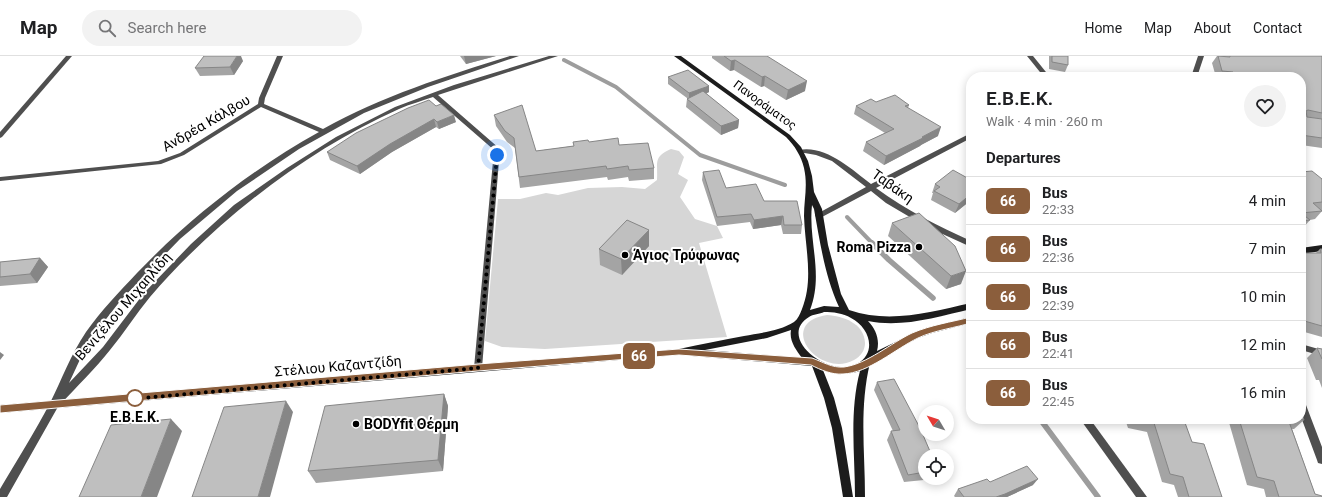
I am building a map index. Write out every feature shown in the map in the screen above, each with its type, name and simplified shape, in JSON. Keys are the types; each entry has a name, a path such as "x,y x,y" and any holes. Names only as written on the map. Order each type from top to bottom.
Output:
{"main road":[{"name":"Πανοράματος","path":"677,56 783,132 795,142 801,151 805,162 810,192 808,214 813,274 810,297 800,321"},
{"name":"Πανοράματος","path":"810,192 816,203 824,245 837,294 849,313"},
{"path":"1306,250 1322,248"},
{"path":"966,307 934,316 915,319 891,320 870,318 824,309 814,311 800,321 795,334 796,343 801,351 814,363 827,368 843,371 858,367 909,338 966,321"},
{"path":"849,313 864,322 873,335 875,349 868,361 858,402 857,431 860,497"},
{"name":"Στέλιου Καζαντζίδη","path":"0,409 54,406 478,368 679,352 767,335 781,331 800,321"},
{"name":"Στέλιου Καζαντζίδη","path":"679,352 814,363"},
{"path":"814,363 829,398 837,428 848,497"}],"street":[{"path":"0,136 69,56"},
{"path":"261,105 262,98 280,56"},
{"name":"Βενιζέλου Μιχαηλίδη","path":"1,497 54,406 76,357 88,336 108,309 158,255 183,232 231,192 268,166 324,132 376,106 409,92 516,56"},
{"name":"Βενιζέλου Μιχαηλίδη","path":"54,406 106,349 147,295 194,246 237,207 289,169 338,138 397,108 434,94 555,56"},
{"path":"1030,56 1043,72"},
{"path":"1196,72 1201,56"},
{"path":"434,94 498,149 478,368"},
{"name":"Ανδρέα Κάλβου","path":"0,179 159,163 182,154 261,105 324,132"},
{"path":"819,215 966,138"},
{"name":"Ταβάκη","path":"801,151 818,152 834,160 889,202 923,221 966,242"},
{"path":"1306,348 1322,353"},
{"path":"1306,418 1322,460"},
{"path":"1089,424 1142,497"}],"shaded area":[{"path":"671,149 679,151 684,157 678,174 688,180 680,197 695,219 717,226 723,238 699,243 727,337 545,349 502,347 485,341 498,199 520,199 546,193 558,195 588,188 622,187 645,189 657,180 657,164 659,158"},
{"path":"827,315 846,319 861,330 865,343 861,355 854,360 841,364 828,362 816,356 808,348 803,338 804,328 812,320"}],"building":[{"path":"204,56 237,56 230,67 195,68"},
{"path":"724,56 767,56 807,81 788,90 765,76 762,77 735,60 731,61"},
{"path":"1052,56 1068,56 1068,65 1052,62"},
{"path":"1218,56 1322,56 1322,113 1308,110 1306,111 1306,72 1222,71"},
{"path":"688,70 709,86 689,93 668,77"},
{"path":"703,91 739,120 721,126 687,99"},
{"path":"895,95 909,105 905,106 941,127 922,137 923,138 886,156 866,142 894,129 856,106 871,99 876,102"},
{"path":"429,100 436,106 441,104 454,115 437,122 434,119 390,144 357,166 327,152 356,133 408,108"},
{"path":"522,105 536,151 574,146 573,142 588,140 589,142 618,138 619,145 648,143 654,168 629,170 628,166 607,169 606,166 519,177 514,138 505,131 494,115"},
{"path":"1306,111 1307,117 1322,119 1322,138 1306,136"},
{"path":"719,170 726,188 756,184 764,201 797,201 802,225 784,225 783,216 754,220 751,214 717,217 703,172"},
{"path":"953,170 966,177 966,198 959,204 934,191 940,187 935,184"},
{"path":"1312,171 1322,179 1322,202 1313,203 1322,211 1306,213 1306,172"},
{"path":"919,213 955,246 966,271 951,276 892,223"},
{"path":"627,220 649,230 621,259 599,249"},
{"path":"1320,249 1322,249 1322,326 1306,321 1306,253 1321,253"},
{"path":"40,258 30,274 0,277 0,262"},
{"path":"1317,348 1322,349 1322,359"},
{"path":"894,379 918,424 918,441 926,441 929,449 918,449 918,473 908,475 891,431 900,430 877,382"},
{"path":"444,394 438,460 308,471 325,406"},
{"path":"286,401 258,497 192,497 224,407"},
{"path":"171,419 141,497 79,497 111,425"},
{"path":"1154,424 1185,424 1192,442 1204,444 1222,497 1189,497 1183,477 1170,474"},
{"path":"1241,424 1290,424 1315,494 1322,497 1279,497 1274,481 1257,477"},
{"path":"1027,466 1038,479 996,497 964,497 958,489 987,479 990,482"}],"waterway":[{"path":"564,60 616,87 700,155 785,185"},
{"path":"847,217 873,244"},
{"path":"873,244 933,298"},
{"path":"1044,424 1098,497"}],"bus line":[{"name":"66","path":"0,409 54,406 478,368 679,352 812,362 832,370 843,371 862,365 904,340 930,330 966,321"}],"place":[{"name":"Roma Pizza","path":"919,247"},
{"name":"Άγιος Τρύφωνας","path":"625,255"},
{"name":"Ε.Β.Ε.Κ.","path":"135,398"},
{"name":"BODYfit Θέρμη","path":"356,424"}],"route":[{"path":"135,398 131,399 478,368 497,155"}]}
